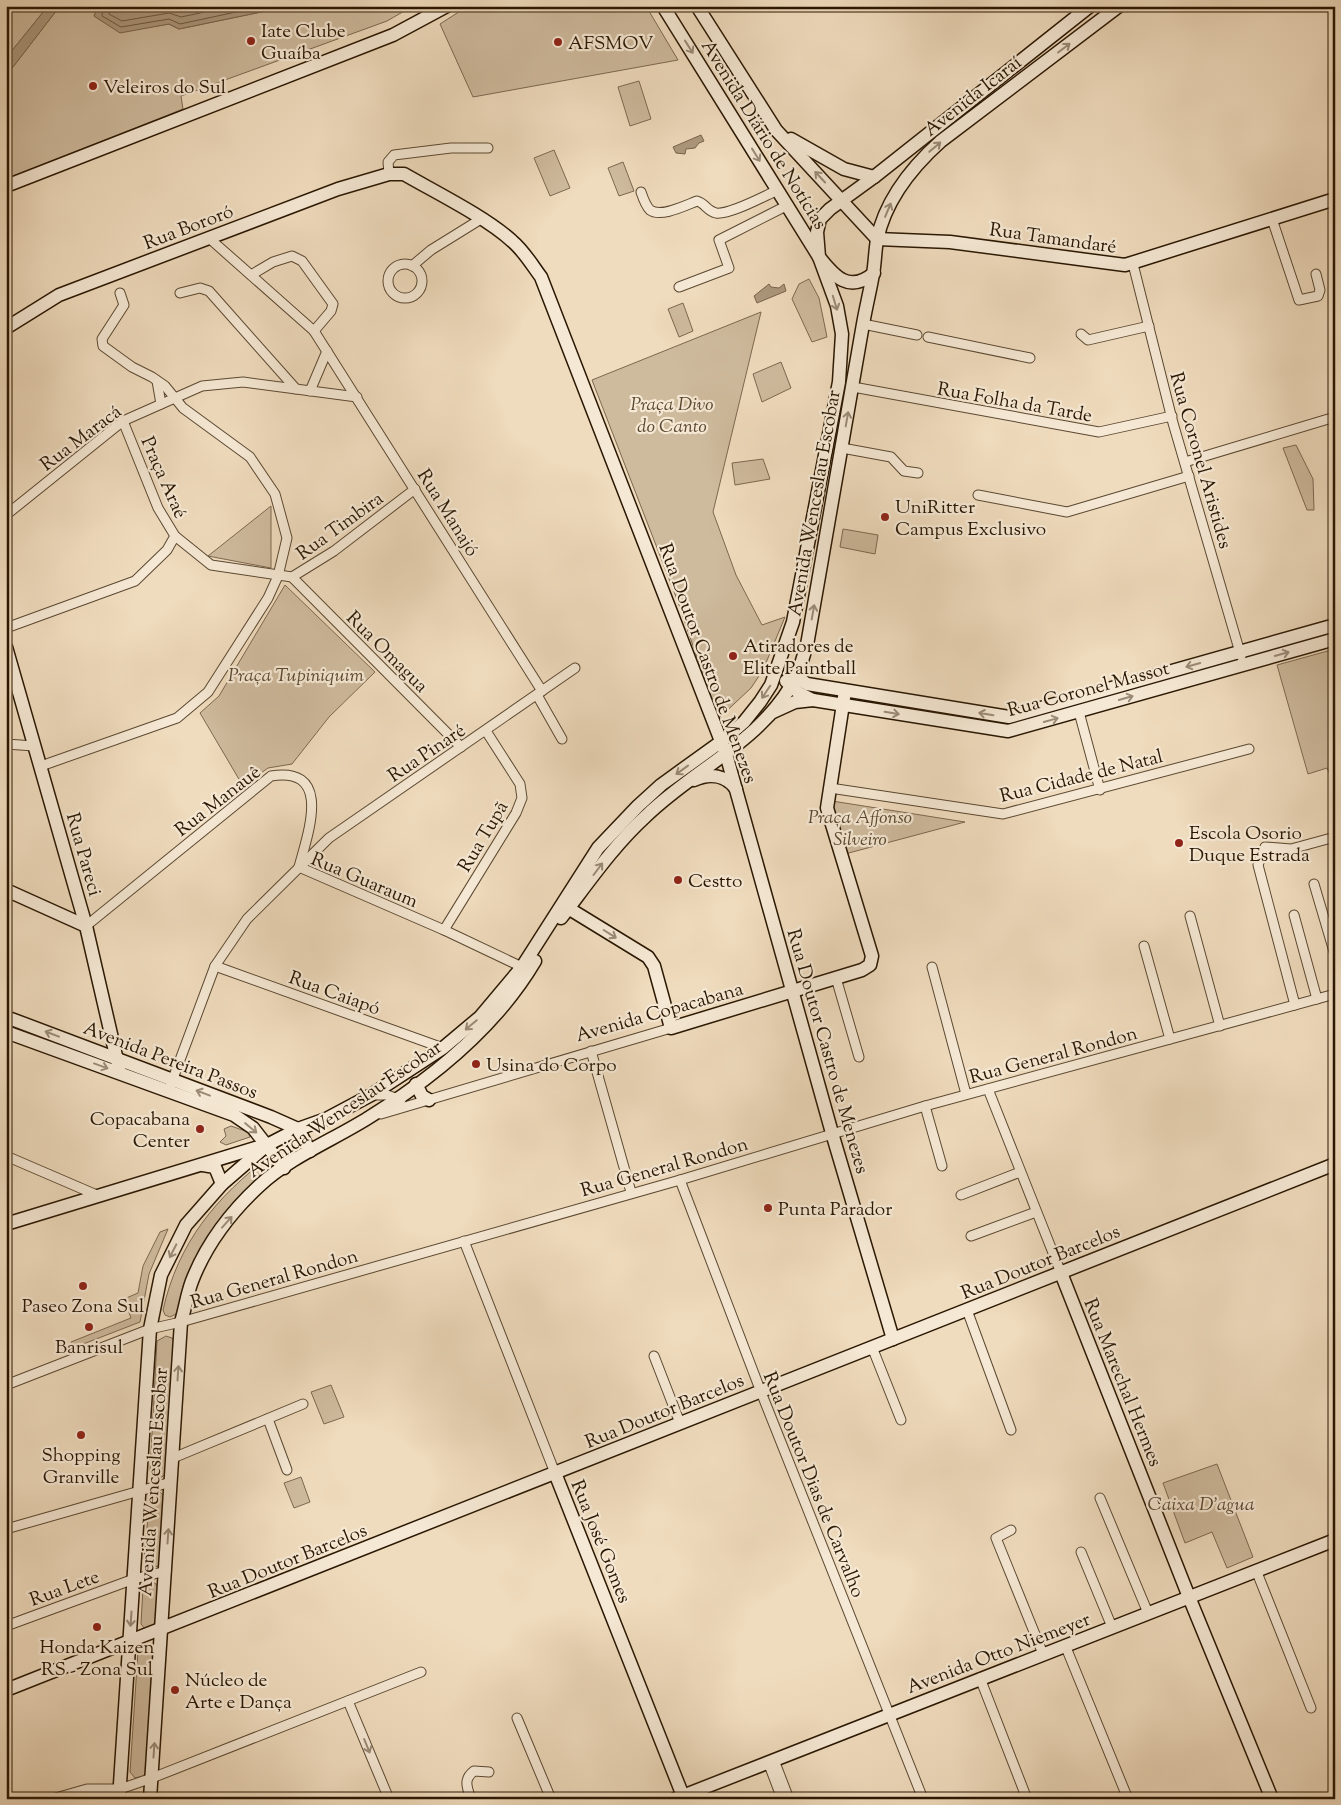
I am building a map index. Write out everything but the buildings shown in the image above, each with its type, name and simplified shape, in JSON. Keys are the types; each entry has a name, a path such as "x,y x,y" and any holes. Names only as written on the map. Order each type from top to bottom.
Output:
{"street":[{"path":"6,186 393,35 447,6"},
{"name":"Avenida Diário de Notícias","path":"663,6 819,257"},
{"name":"Avenida Diário de Notícias","path":"698,6 776,130 877,239"},
{"name":"Avenida Icaraí","path":"842,201 1090,6"},
{"name":"Avenida Icaraí","path":"877,239 889,207 903,182 920,160 1119,6"},
{"path":"776,130 844,169 874,177"},
{"path":"389,174 388,162 394,155 452,148 488,148"},
{"name":"Rua Doutor Castro de Menezes","path":"389,174 404,174 481,219 510,239 541,277 724,748 832,1133 893,1339"},
{"name":"Rua Bororó","path":"6,328 59,295 338,190 389,174"},
{"path":"641,192 649,209 654,212 660,213 697,201 701,202 709,210 720,213 778,190"},
{"name":"Rua Tamandaré","path":"877,239 950,242 1125,265 1335,199"},
{"path":"842,201 820,219 816,232 819,257 833,275 840,280 859,282 874,273"},
{"path":"679,287 729,268 719,240 788,205"},
{"path":"412,266 432,250 481,219"},
{"path":"1272,220 1299,300 1318,296 1320,290 1316,274"},
{"name":"Rua Manajó","path":"209,238 314,331 415,489 540,693 562,739"},
{"name":"Avenida Wenceslau Escobar","path":"120,1794 150,1328 161,1275 186,1225 222,1184 266,1145 298,1129 326,1119 372,1095 443,1048 480,1017 522,967 598,848 638,806 662,785 724,748 768,715 793,681 807,645 863,324 874,273 877,239"},
{"path":"250,275 273,262 292,256 302,261 333,304 331,311 314,331"},
{"name":"Avenida Wenceslau Escobar","path":"150,1799 181,1322 192,1282 217,1233 260,1185 310,1151 396,1098 460,1051 484,1029 529,971 568,908 622,840 646,815 688,782 724,748 771,685 794,622 839,382 842,350 837,306 819,257"},
{"name":"Rua Coronel Aristides","path":"1133,264 1172,416 1244,665"},
{"path":"180,293 200,288 209,291 296,389"},
{"path":"41,766 178,718 208,692 268,598 278,576 287,538 275,494 250,457 183,408 157,381 132,367 103,346 102,339 124,305 120,293"},
{"path":"863,324 917,335"},
{"path":"1081,334 1088,340 1149,326"},
{"path":"928,337 1030,358"},
{"path":"310,391 327,351"},
{"path":"157,381 161,404"},
{"name":"Rua Maracá","path":"6,515 123,421 202,386 243,382 357,397"},
{"name":"Rua Folha da Tarde","path":"853,387 1092,432 1112,431 1172,416"},
{"path":"1185,462 1335,417"},
{"name":"Praça Araé","path":"123,421 158,508 175,536 210,565 278,576"},
{"path":"842,448 891,457 904,470 918,473"},
{"path":"978,495 1067,512 1189,476"},
{"name":"Rua Timbira","path":"278,576 292,577 334,551 415,489"},
{"path":"6,628 135,580 167,550 175,536"},
{"name":"Rua Omagua","path":"292,577 461,747"},
{"name":"Rua Coronel Massot","path":"793,681 1009,717 1335,625"},
{"name":"Rua Coronel Massot","path":"793,681 813,700 1008,731 1335,639"},
{"name":"Rua Pareci","path":"6,647 86,926 119,1060 120,1073"},
{"path":"781,660 782,676 793,681"},
{"name":"Rua Pinaré","path":"299,867 329,838 575,668"},
{"path":"830,788 845,691"},
{"path":"768,715 795,702 813,700"},
{"path":"1079,712 1100,790"},
{"path":"716,726 728,729 744,722"},
{"name":"Rua Tupã","path":"444,930 516,813 522,798 520,784 486,731"},
{"path":"6,744 34,746"},
{"name":"Rua Cidade de Natal","path":"830,788 1003,814 1249,750"},
{"name":"Rua Manauê","path":"86,926 271,776 284,774 297,777 306,785 313,800 312,815 299,867"},
{"path":"688,782 703,776 718,776 731,782 736,789"},
{"name":"Avenida Copacabana","path":"368,1117 793,992 870,966 872,956 827,808 830,788"},
{"path":"1295,1005 1258,865 1265,847 1291,849 1335,837"},
{"name":"Rua Guaraum","path":"171,1086 215,966 247,919 299,867 444,930 522,967"},
{"path":"1314,884 1335,955"},
{"path":"572,887 568,908 648,957 654,966 670,1028"},
{"path":"6,890 86,926"},
{"path":"1294,915 1317,999"},
{"path":"1190,916 1220,1026"},
{"path":"1144,946 1170,1039"},
{"name":"Rua Caiapó","path":"215,966 443,1048"},
{"path":"932,967 966,1094"},
{"path":"836,978 859,1057"},
{"name":"Rua General Rondon","path":"6,1385 150,1328 181,1322 631,1192 680,1180 966,1094 1335,994"},
{"name":"Avenida Pereira Passos","path":"6,1017 119,1060 171,1086 236,1111 298,1129"},
{"name":"Avenida Pereira Passos","path":"6,1032 120,1073 171,1086"},
{"path":"591,1051 631,1192"},
{"path":"416,1084 422,1096 429,1100"},
{"name":"Rua Marechal Hermes","path":"988,1089 1189,1597 1272,1799"},
{"name":"Avenida Copacabana","path":"372,1095 387,1095 409,1101 429,1100"},
{"path":"925,1106 942,1166"},
{"name":"Avenida Pereira Passos","path":"236,1111 254,1128 284,1168"},
{"path":"298,1129 310,1151"},
{"path":"6,1224 266,1145"},
{"path":"6,1156 100,1196"},
{"path":"203,1164 215,1167 222,1184"},
{"name":"Rua Doutor Barcelos","path":"6,1690 162,1631 1335,1164"},
{"path":"961,1195 1020,1172"},
{"name":"Rua Doutor Dias de Carvalho","path":"680,1180 760,1392 923,1799"},
{"path":"971,1236 1036,1212"},
{"name":"Rua José Gomes","path":"464,1241 681,1798"},
{"path":"967,1310 1011,1430"},
{"path":"872,1347 902,1420"},
{"path":"654,1356 680,1424"},
{"path":"173,1458 303,1404"},
{"path":"268,1419 287,1470"},
{"path":"6,1529 171,1482"},
{"path":"1100,1498 1148,1613"},
{"path":"1010,1530 996,1538 1043,1654"},
{"name":"Avenida Otto Niemeyer","path":"681,1798 980,1678 1335,1540"},
{"path":"1081,1552 1112,1627"},
{"path":"1256,1570 1311,1708"},
{"name":"Rua Lete","path":"6,1626 134,1579 166,1571"},
{"path":"1065,1645 1128,1799"},
{"path":"109,1799 152,1778 421,1672"},
{"path":"980,1678 1028,1799"},
{"path":"348,1701 389,1799"},
{"path":"517,1718 551,1799"},
{"path":"771,1761 782,1799"},
{"path":"771,1761 789,1799"},
{"path":"471,1799 466,1786 470,1774 474,1771 490,1772"},
{"path":"52,1799 87,1789 120,1794"}],"green space":[{"path":"6,6 48,6 6,58"},
{"name":"Veleiros do Sul","path":"60,6 99,6 94,16 120,32 169,24 179,29 266,11 276,6 413,6 387,21 181,96 183,109 6,179 6,76"},
{"name":"AFSMOV","path":"468,6 646,6 678,60 473,97 440,24"},
{"path":"639,81 651,119 630,126 618,87"},
{"path":"554,150 570,188 550,196 534,158"},
{"path":"623,162 634,191 619,196 608,168"},
{"path":"809,279 819,298 827,337 812,342 792,299 799,284"},
{"path":"683,303 693,331 679,337 668,309"},
{"name":"Praça Divo do Canto","path":"761,312 713,512 736,575 762,625 785,617 763,670 751,688 718,719 678,602 592,380"},
{"path":"781,362 791,388 762,402 753,374"},
{"path":"1296,445 1313,479 1314,510 1307,510 1283,448"},
{"path":"763,459 770,479 735,485 732,463"},
{"path":"271,506 271,568 208,556"},
{"path":"843,529 878,535 875,554 840,547"},
{"name":"Praça Tupiniquim","path":"285,585 375,672 329,717 292,764 268,768 243,786 200,713 219,696"},
{"path":"1335,649 1335,786 1327,768 1308,774 1277,665"},
{"name":"Praça Affonso Silveiro","path":"832,801 965,822 845,854 833,817"},
{"path":"231,1126 248,1132 250,1137 226,1145 220,1142 226,1136 224,1129"},
{"path":"270,1156 277,1165 241,1196 216,1224 201,1253 178,1313 170,1317 165,1315 163,1310 178,1263 202,1223 233,1188"},
{"path":"168,1229 149,1274 140,1322 73,1348 71,1342 131,1318 124,1299 138,1293 143,1266 160,1232"},
{"path":"166,1336 172,1338 175,1344 166,1473 162,1477 157,1478 150,1471 157,1341"},
{"path":"331,1385 344,1417 324,1424 311,1392"},
{"name":"Caixa D'agua","path":"1217,1464 1253,1557 1227,1568 1212,1532 1185,1543 1163,1483"},
{"path":"301,1477 310,1502 294,1508 284,1483"},
{"path":"152,1492 160,1492 164,1496 161,1559 158,1566 152,1568 146,1566 144,1560 150,1496"},
{"path":"155,1583 159,1589 157,1625 145,1629 141,1624 143,1588 146,1584"},
{"path":"142,1645 151,1646 154,1653 148,1770 143,1776 135,1778 130,1772 138,1651"}],"water":[{"path":"48,6 60,6 6,76 6,58"},
{"path":"99,6 276,6 266,11 179,29 169,24 120,33 94,16"},
{"path":"701,135 704,141 695,148 686,149 685,154 676,153 673,147"},
{"path":"769,284 771,287 779,288 784,284 786,291 757,303 754,296"}],"place":[{"name":"Iate Clube Guaíba","path":"251,41"},
{"name":"AFSMOV","path":"558,42"},
{"name":"Veleiros do Sul","path":"93,86"},
{"name":"UniRitter Campus Exclusivo","path":"885,517"},
{"name":"Atiradores de Elite Paintball","path":"733,656"},
{"name":"Escola Osorio Duque Estrada","path":"1179,843"},
{"name":"Cestto","path":"678,880"},
{"name":"Usina do Corpo","path":"476,1064"},
{"name":"Copacabana Center","path":"200,1129"},
{"name":"Punta Parador","path":"768,1208"},
{"name":"Paseo Zona Sul","path":"83,1286"},
{"name":"Banrisul","path":"89,1327"},
{"name":"Shopping Granville","path":"81,1435"},
{"name":"Honda Kaizen RS - Zona Sul","path":"97,1627"},
{"name":"Núcleo de Arte e Dança","path":"175,1690"}]}
